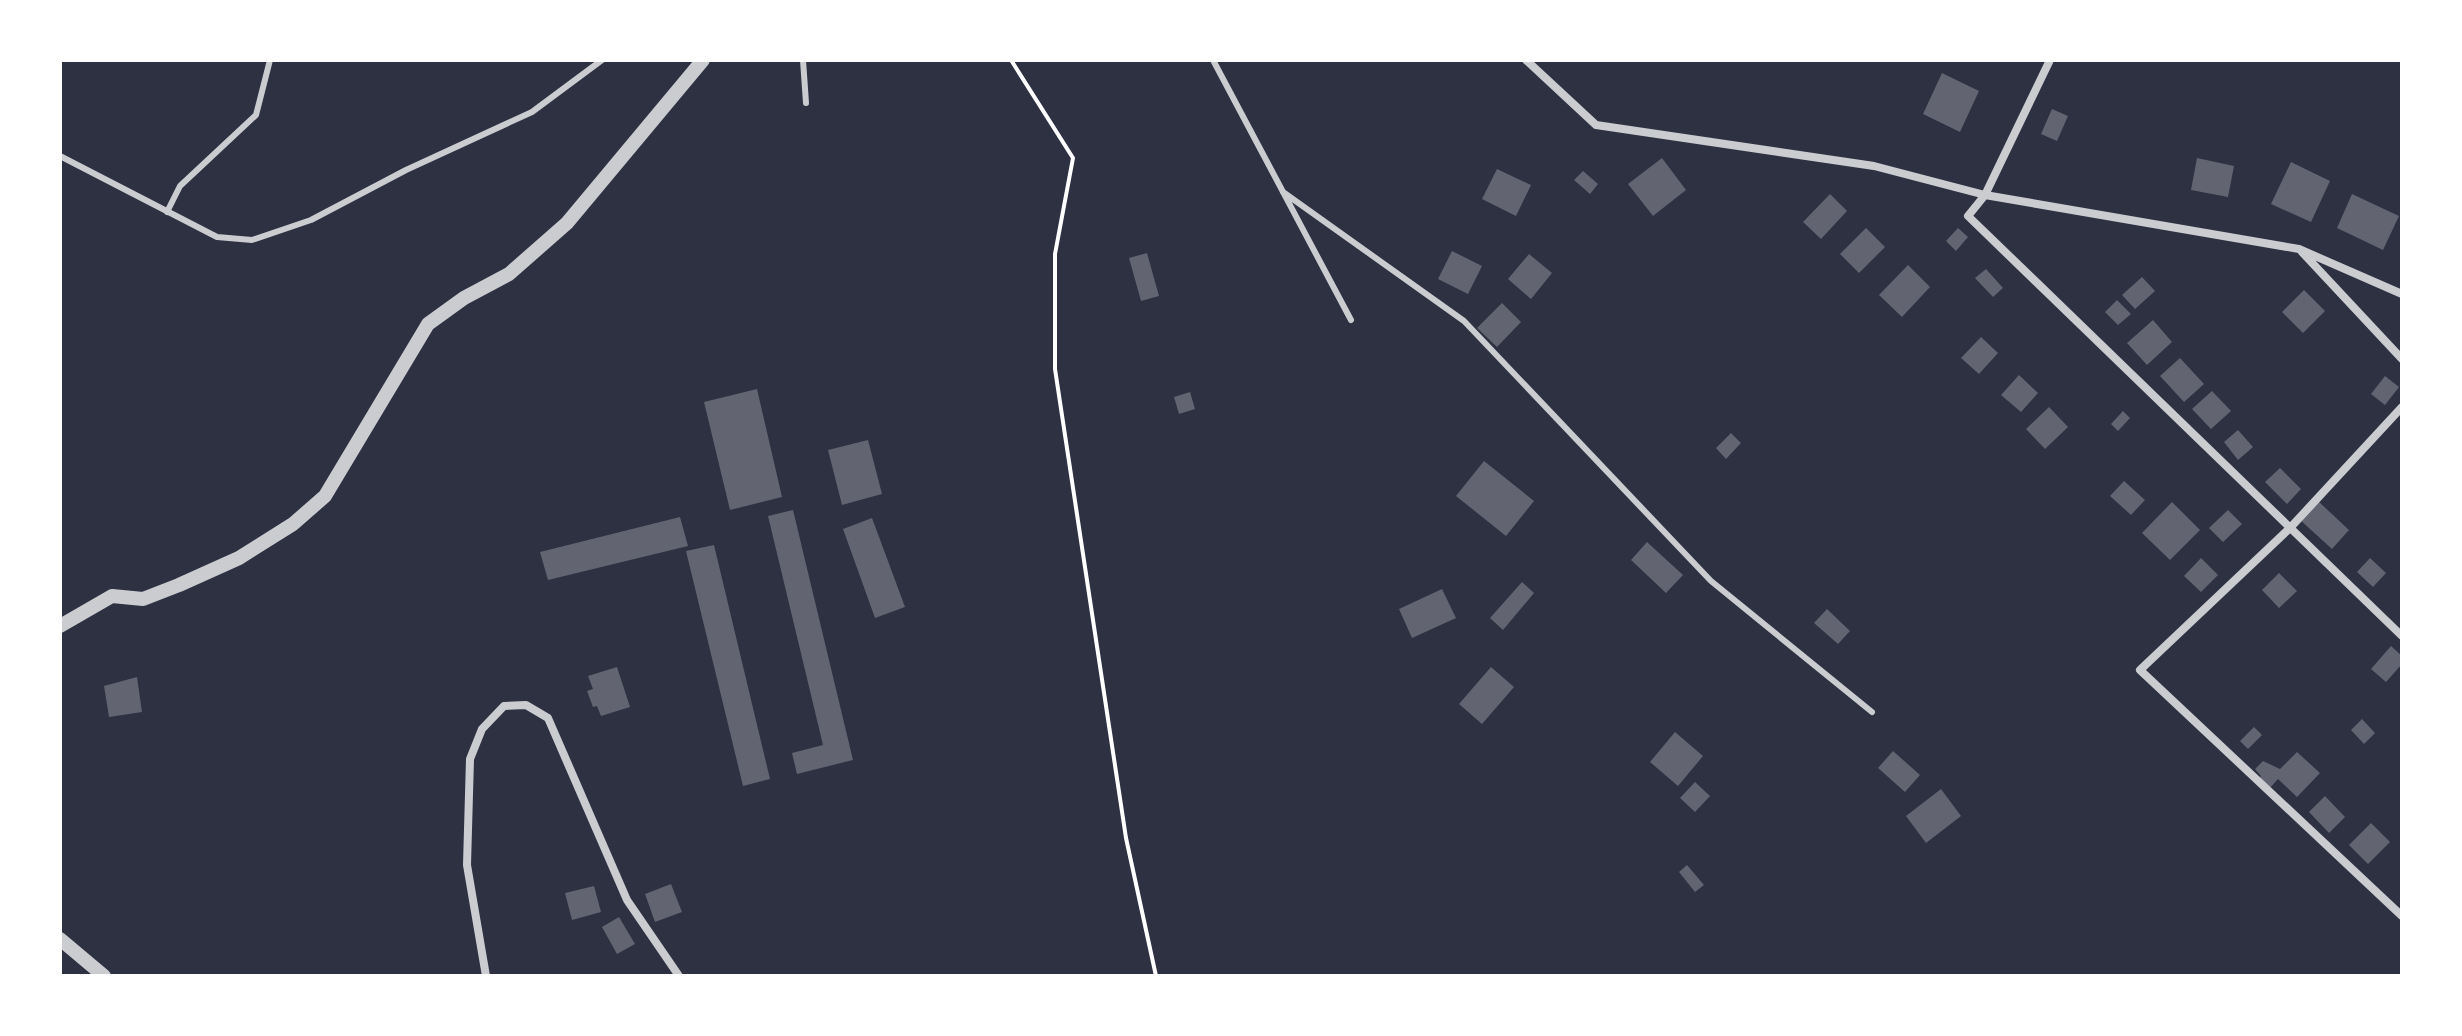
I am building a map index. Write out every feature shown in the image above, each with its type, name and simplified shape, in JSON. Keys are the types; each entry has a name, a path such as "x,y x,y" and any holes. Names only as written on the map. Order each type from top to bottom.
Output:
{"street":[{"path":"60,626 112,596 143,599 239,558 293,524 325,496 428,324 464,298 509,274 567,223 703,60"},
{"path":"1526,60 1596,125 1874,166 1985,195 2299,249 2402,294"},
{"path":"2050,60 1985,195 1968,216 2402,636"},
{"path":"2299,249 2402,359"},
{"path":"2402,407 2290,528 2140,670 2402,916"},
{"path":"486,976 467,865 470,759 482,729 504,706 526,705 548,718 627,900 679,976"},
{"path":"60,939 104,976"}],"lane":[{"path":"167,212 180,186 256,115 270,60"},
{"path":"60,156 217,237 252,240 283,231 532,112 602,60"},
{"path":"803,60 806,103"},
{"path":"1213,60 1351,320"},
{"path":"1283,192 1464,321 1711,581 1872,712"}],"path":[{"path":"1011,60 1073,158 1055,254 1055,369 1126,838 1156,976"}],"building":[{"path":"1942,73 1979,91 1960,132 1923,114"},
{"path":"2052,109 2068,116 2057,141 2041,134"},
{"path":"1662,158 1686,190 1653,216 1628,184"},
{"path":"2197,158 2234,166 2228,197 2191,190"},
{"path":"2291,162 2330,181 2311,222 2271,204"},
{"path":"1497,169 1531,185 1516,216 1482,199"},
{"path":"1583,171 1598,184 1590,194 1574,180"},
{"path":"1830,194 1847,211 1821,239 1803,222"},
{"path":"2352,194 2399,216 2383,250 2337,228"},
{"path":"1866,228 1885,247 1859,273 1840,254"},
{"path":"1958,228 1968,237 1956,251 1946,241"},
{"path":"1452,251 1482,266 1468,294 1438,279"},
{"path":"1147,253 1159,296 1141,301 1129,258"},
{"path":"1529,254 1552,273 1531,299 1508,279"},
{"path":"1908,265 1930,287 1902,317 1879,295"},
{"path":"1986,269 2003,288 1993,297 1975,278"},
{"path":"2142,277 2155,291 2135,309 2122,295"},
{"path":"2304,290 2325,311 2303,333 2282,312"},
{"path":"2117,300 2131,314 2118,325 2105,312"},
{"path":"1502,303 1521,322 1497,347 1477,328"},
{"path":"2153,320 2172,342 2147,365 2127,343"},
{"path":"1981,337 1998,353 1979,374 1961,358"},
{"path":"2180,358 2204,384 2184,402 2160,376"},
{"path":"2019,375 2038,393 2021,412 2001,395"},
{"path":"2385,376 2399,387 2385,405 2371,394"},
{"path":"757,389 782,497 730,510 704,402"},
{"path":"2212,391 2231,411 2211,429 2192,409"},
{"path":"1190,392 1195,409 1179,414 1174,397"},
{"path":"2049,407 2068,427 2045,449 2026,429"},
{"path":"2123,411 2130,418 2118,431 2111,424"},
{"path":"2238,430 2253,447 2238,460 2224,442"},
{"path":"1731,433 1741,443 1726,459 1716,448"},
{"path":"868,440 882,494 842,505 828,450"},
{"path":"1484,461 1534,501 1506,536 1456,496"},
{"path":"2280,468 2301,489 2287,504 2265,482"},
{"path":"2124,481 2145,500 2131,515 2110,496"},
{"path":"2317,500 2349,530 2332,549 2299,519"},
{"path":"2172,502 2200,530 2170,560 2142,533"},
{"path":"793,510 853,760 797,774 792,753 823,745 768,516"},
{"path":"2228,510 2242,524 2223,542 2209,528"},
{"path":"680,517 688,546 548,580 540,552"},
{"path":"872,518 905,607 875,618 843,529"},
{"path":"1647,542 1683,575 1666,593 1631,560"},
{"path":"714,545 770,779 743,786 686,551"},
{"path":"2201,558 2218,575 2201,592 2184,576"},
{"path":"2370,558 2386,573 2373,587 2357,572"},
{"path":"2279,573 2297,591 2279,608 2262,590"},
{"path":"1522,582 1534,593 1503,630 1490,618"},
{"path":"1442,589 1456,618 1412,638 1399,609"},
{"path":"1827,609 1850,631 1838,644 1814,623"},
{"path":"2391,646 2402,656 2402,664 2386,682 2371,669"},
{"path":"617,667 630,707 601,716 597,706 593,707 587,691 593,689 588,676"},
{"path":"1491,667 1514,687 1482,724 1459,704"},
{"path":"137,677 142,712 109,717 104,686"},
{"path":"2362,719 2375,733 2364,744 2351,730"},
{"path":"2254,727 2262,735 2248,749 2240,741"},
{"path":"1675,732 1703,756 1678,786 1650,762"},
{"path":"1893,751 1920,775 1905,792 1878,768"},
{"path":"2297,752 2320,773 2297,797 2278,779 2269,789 2259,779 2261,776 2255,769 2263,761 2280,769"},
{"path":"1695,782 1710,796 1695,812 1680,798"},
{"path":"1941,789 1961,816 1926,843 1906,816"},
{"path":"2325,796 2345,817 2329,833 2309,812"},
{"path":"2371,823 2390,842 2368,864 2349,845"},
{"path":"1687,865 1704,885 1695,892 1679,872"},
{"path":"671,884 682,912 655,922 645,894"},
{"path":"594,886 601,912 572,920 565,893"},
{"path":"619,917 635,944 617,954 602,927"}]}
